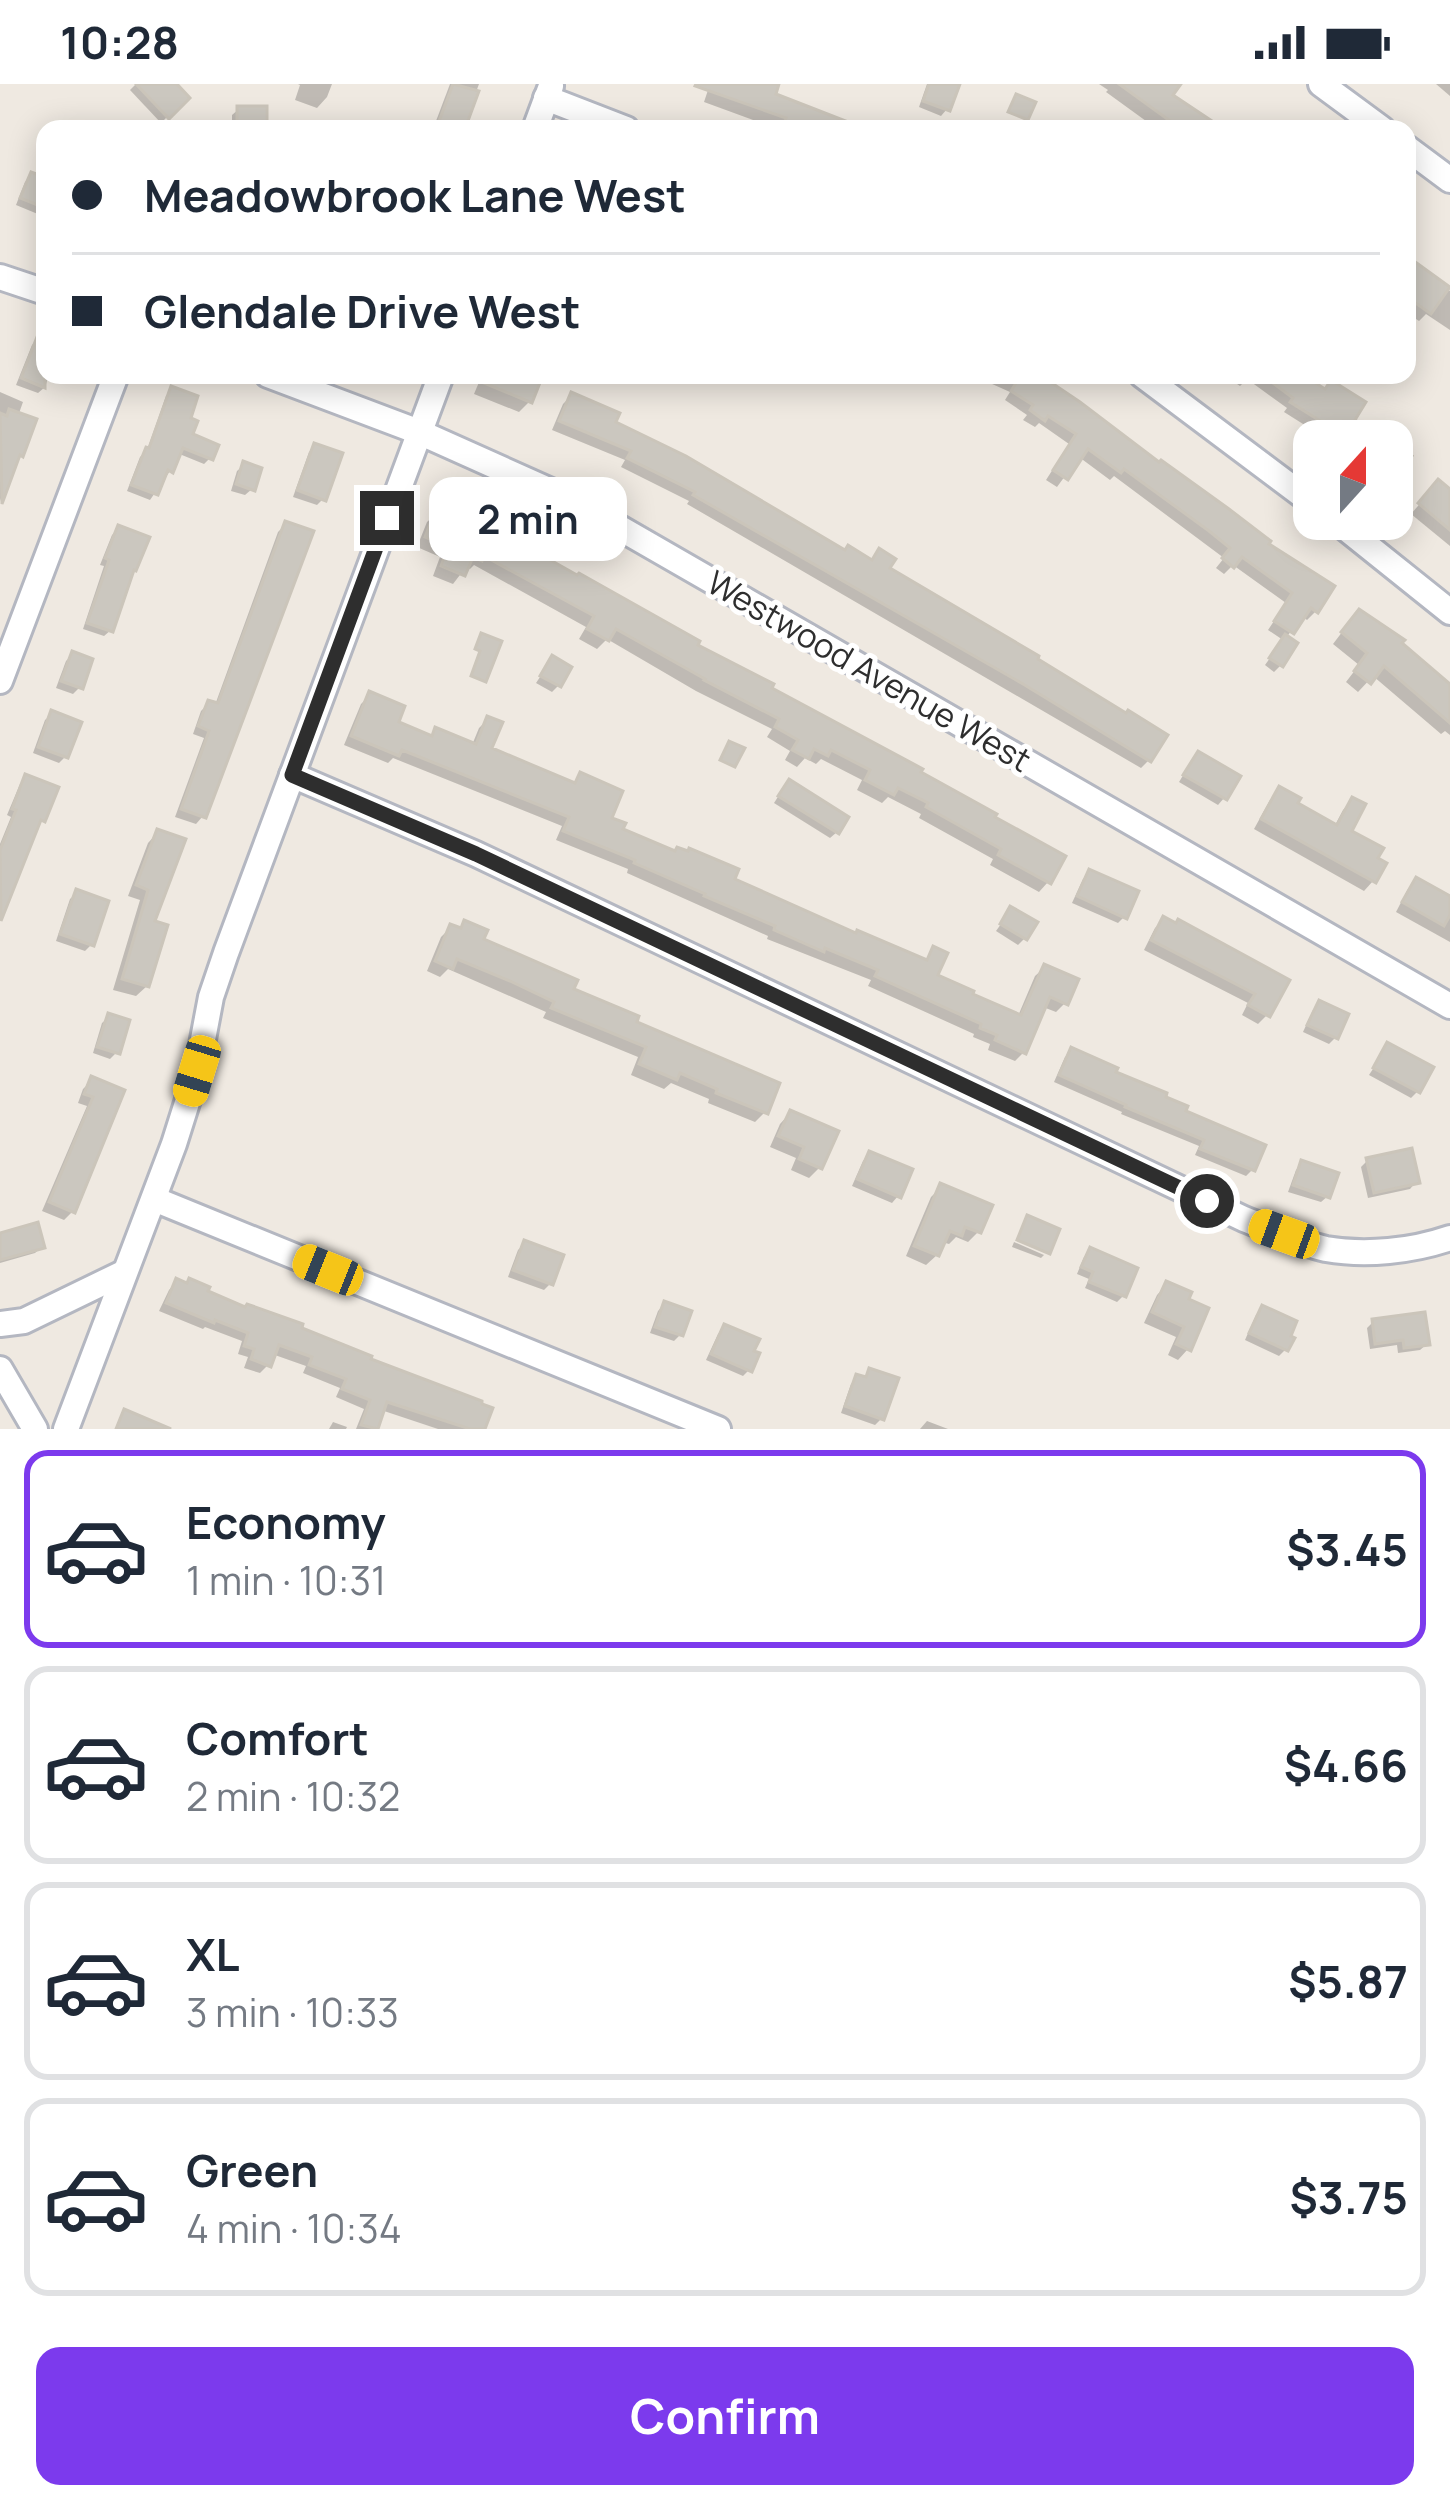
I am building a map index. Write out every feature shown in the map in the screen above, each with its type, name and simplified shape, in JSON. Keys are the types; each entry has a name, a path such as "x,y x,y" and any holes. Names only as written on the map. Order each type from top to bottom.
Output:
{"street":[{"path":"1321,84 1370,120"},
{"path":"538,120 549,91 608,120"},
{"path":"1416,155 1450,180"},
{"path":"0,277 36,289"},
{"path":"0,681 113,384"},
{"name":"Westwood Avenue West","path":"292,384 419,432 573,501 1450,1006"},
{"path":"66,1429 191,1089 226,953 438,384"},
{"path":"1154,384 1293,488"},
{"path":"1360,540 1450,612"},
{"path":"292,775 476,854 1244,1219 1324,1249 1401,1250 1450,1238"},
{"path":"154,1199 718,1429"},
{"path":"0,1324 24,1321 123,1274"},
{"path":"0,1369 34,1429"}],"building":[{"path":"136,84 177,84 190,98 169,119"},
{"path":"453,84 479,91 468,120 439,120"},
{"path":"779,84 776,94 843,120 785,120 695,86"},
{"path":"929,84 960,84 950,111 923,101"},
{"path":"1119,84 1181,84 1173,95 1210,120 1169,120"},
{"path":"1016,94 1036,102 1028,120 1008,112"},
{"path":"237,106 267,106 267,120 237,120"},
{"path":"31,172 36,174 36,204 20,198"},
{"path":"1416,262 1450,287 1431,314 1416,303"},
{"path":"36,340 36,384 45,384 45,388 21,378"},
{"path":"487,384 539,384 532,403"},
{"path":"1015,384 1053,384 1229,509 1269,544 1335,586 1318,613 1311,608 1294,634 1274,621 1292,593 1242,557 1234,568 1222,558 1230,548 1124,469 1121,473 1088,449 1068,480 1053,470 1076,434 1048,416 1045,421 1030,410 1033,405 1011,391"},
{"path":"1274,384 1317,384 1325,389 1337,384 1366,402 1355,420 1319,420 1290,402 1293,398"},
{"path":"171,386 198,396 191,418 198,421 193,434 219,445 213,460 183,448 158,495 131,485"},
{"path":"571,392 620,413 616,422 686,456 845,550 848,545 872,560 879,548 896,559 890,568 1168,735 1151,762 693,495 695,492 627,458 631,451 559,421"},
{"path":"9,409 37,419 2,504 0,413 7,416"},
{"path":"314,443 343,453 326,501 297,490"},
{"path":"243,461 262,468 255,491 236,484"},
{"path":"1438,479 1450,489 1450,530 1418,503"},
{"path":"436,509 515,540 579,573 1066,856 1051,884 998,855 1001,849 926,807 928,803 898,788 894,795 865,780 870,770 831,750 828,756 814,749 809,759 792,750 798,740 775,727 779,719 616,629 609,641 587,629 594,616 484,556 482,561 473,557 465,576 441,566 448,547 425,537"},
{"path":"285,521 314,531 206,818 181,809 209,731 198,726 208,700 218,703"},
{"path":"118,525 150,537 113,632 87,623"},
{"path":"1359,609 1405,640 1402,643 1450,684 1450,723 1384,666 1371,684 1354,671 1367,653 1341,632"},
{"path":"481,633 502,641 486,682 471,676"},
{"path":"1285,634 1298,643 1283,667 1269,658"},
{"path":"72,651 93,659 83,689 61,681"},
{"path":"552,655 572,667 561,687 540,676"},
{"path":"369,691 405,706 399,722 432,736 435,727 476,744 487,716 503,722 492,748 575,783 580,772 623,791 612,818 626,823 623,829 675,851 689,848 739,869 735,879 856,933 927,960 933,946 948,953 938,975 973,994 1021,1015 1044,964 1079,979 1068,1005 1050,997 1026,1054 995,1040 997,1035 980,1028 981,1024 875,976 878,970 774,930 775,926 635,860 563,831 569,817 402,750 399,756 351,736"},
{"path":"51,710 82,722 68,758 38,747"},
{"path":"729,741 745,748 735,767 720,760"},
{"path":"1198,751 1241,776 1227,800 1183,775"},
{"path":"25,774 59,787 1,921 0,850"},
{"path":"789,779 849,817 839,834 778,796"},
{"path":"1279,786 1337,825 1352,797 1366,804 1352,831 1384,848 1378,858 1387,863 1376,883 1261,819"},
{"path":"157,829 186,839 155,921 168,925 149,987 122,979 148,890 136,885"},
{"path":"1089,869 1139,891 1127,919 1077,896"},
{"path":"1416,877 1450,896 1450,915 1444,926 1402,902"},
{"path":"76,889 109,901 94,946 60,934"},
{"path":"1010,906 1038,922 1027,940 1000,924"},
{"path":"1163,916 1176,923 1178,919 1290,980 1270,1017 1248,1005 1255,994 1151,940"},
{"path":"464,920 488,930 484,939 578,980 574,989 639,1016 637,1022 780,1083 768,1114 680,1073 677,1080 639,1064 646,1047 551,1008 554,1002 510,981 457,959 453,969 435,961 450,924 461,928"},
{"path":"1319,1000 1349,1014 1338,1039 1307,1025"},
{"path":"108,1013 130,1020 120,1054 97,1047"},
{"path":"1387,1042 1434,1067 1420,1093 1373,1068"},
{"path":"1071,1047 1167,1093 1166,1097 1188,1106 1186,1111 1266,1145 1255,1171 1200,1149 1204,1140 1059,1075"},
{"path":"91,1076 125,1090 75,1213 49,1202 93,1097 84,1094"},
{"path":"790,1110 839,1131 822,1169 799,1159 804,1147 778,1136"},
{"path":"1412,1148 1420,1183 1374,1193 1366,1158"},
{"path":"869,1151 913,1169 901,1198 857,1179"},
{"path":"1301,1160 1339,1173 1330,1198 1293,1185"},
{"path":"940,1183 993,1205 981,1233 965,1227 962,1236 950,1231 939,1256 914,1246"},
{"path":"1027,1215 1060,1229 1050,1254 1017,1240"},
{"path":"38,1222 45,1248 0,1260 0,1233"},
{"path":"524,1240 564,1255 553,1285 513,1270"},
{"path":"1090,1247 1138,1268 1126,1297 1089,1282 1093,1272 1081,1267"},
{"path":"176,1278 187,1283 189,1278 245,1307 303,1324 302,1328 371,1359 482,1401 493,1408 485,1429 470,1429 387,1402 378,1429 361,1425 370,1400 342,1389 346,1379 309,1365 312,1357 279,1345 271,1367 251,1359 254,1349 244,1346 248,1333 166,1303"},
{"path":"1166,1281 1192,1292 1189,1299 1209,1308 1191,1351 1176,1344 1184,1327 1152,1312"},
{"path":"664,1301 692,1311 683,1336 655,1327"},
{"path":"1262,1305 1297,1321 1288,1351 1249,1333"},
{"path":"1425,1312 1430,1345 1404,1348 1403,1340 1375,1344 1372,1319"},
{"path":"724,1324 760,1339 752,1372 711,1354"},
{"path":"869,1368 899,1378 884,1420 845,1406 856,1374 866,1377"},
{"path":"124,1409 171,1429 116,1429"}],"route":[{"path":"387,518 292,775 476,854 1207,1201"}]}
